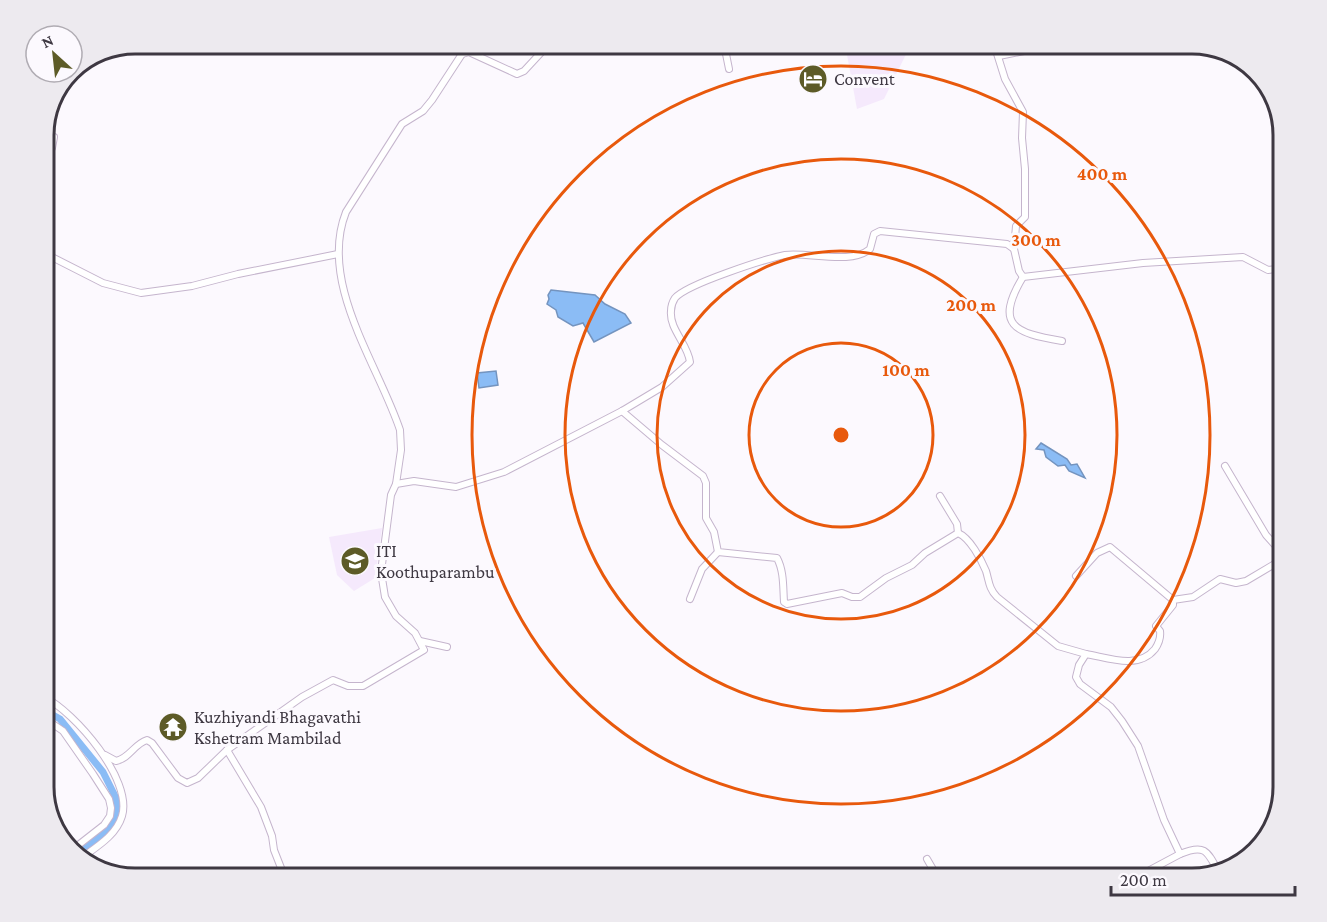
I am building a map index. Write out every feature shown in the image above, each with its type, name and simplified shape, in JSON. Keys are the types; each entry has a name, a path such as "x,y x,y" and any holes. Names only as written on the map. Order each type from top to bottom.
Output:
{"street":[{"path":"104,755 116,761 125,759 140,742 147,740 152,743 178,778 187,783 198,778 227,750 302,697 333,680 348,686 363,686 424,650 415,633 396,616 385,597 381,572 391,495 396,484 401,450 400,430 352,317 338,254 341,225 346,212 402,124 423,111 462,54"},
{"path":"473,54 517,74 524,71 540,54"},
{"path":"726,54 729,69"},
{"path":"1009,54 999,56 1005,79 1020,104 1024,116 1022,138 1025,169 1025,217 1016,226 1014,249 1019,271 1023,277"},
{"path":"396,484 414,481 456,487 504,472 622,411 662,387 690,362 672,322 670,312 674,299 683,292 746,265 788,255 858,256 870,249 874,234 880,231 1007,244 1014,249"},
{"path":"54,258 103,283 141,292 192,286 238,274 338,254"},
{"path":"1023,277 1143,263 1243,257 1268,270 1273,269"},
{"path":"1023,277 1009,303 1011,321 1026,333 1062,341"},
{"path":"622,411 662,446 703,476 706,483 706,518 714,532 718,552"},
{"path":"1225,466 1266,535 1273,541"},
{"path":"940,496 957,524 958,533"},
{"path":"718,552 777,558 783,569 784,602 788,604 842,593 860,597 886,578 912,566 925,553 958,533"},
{"path":"958,533 964,536 986,570 990,591 1058,646 1123,661 1143,658 1152,652 1161,637 1160,631 1155,626 1173,605 1173,600"},
{"path":"1076,576 1097,553 1110,547 1173,600 1193,597 1220,579 1236,583 1246,581 1273,565"},
{"path":"690,599 702,569 718,552"},
{"path":"420,642 447,647"},
{"path":"1086,654 1079,665 1076,677 1080,684 1110,707 1138,746 1164,820 1180,854"},
{"path":"1079,665 1099,656"},
{"path":"54,703 75,720 104,755 123,797 124,809 121,819 109,838 88,853"},
{"path":"54,725 63,731 93,774 109,800 111,808 110,816 104,825 79,845"},
{"path":"227,750 261,807 281,868"},
{"path":"1155,868 1191,849 1200,848 1206,851 1214,865"},
{"path":"927,859 932,868"}],"shaded area":[{"path":"847,54 906,54 884,99 857,109"},
{"name":"ITI Koothuparambu","path":"382,528 375,578 354,591 337,575 329,537"}],"water":[{"path":"551,290 595,295 605,304 625,314 631,323 594,342 583,323 573,326 558,317 556,310 547,304"},
{"path":"496,371 498,385 479,388 477,373"},
{"path":"1041,443 1067,459 1071,465 1077,464 1085,478 1069,471 1065,465 1058,466 1046,457 1044,450 1036,449"}],"waterway":[{"path":"54,716 60,719 103,772 116,798 117,813 108,829 84,849"}],"place":[{"name":"Convent","path":"813,79"},
{"name":"ITI Koothuparambu","path":"355,561"},
{"name":"Kuzhiyandi Bhagavathi Kshetram Mambilad","path":"173,727"}]}
